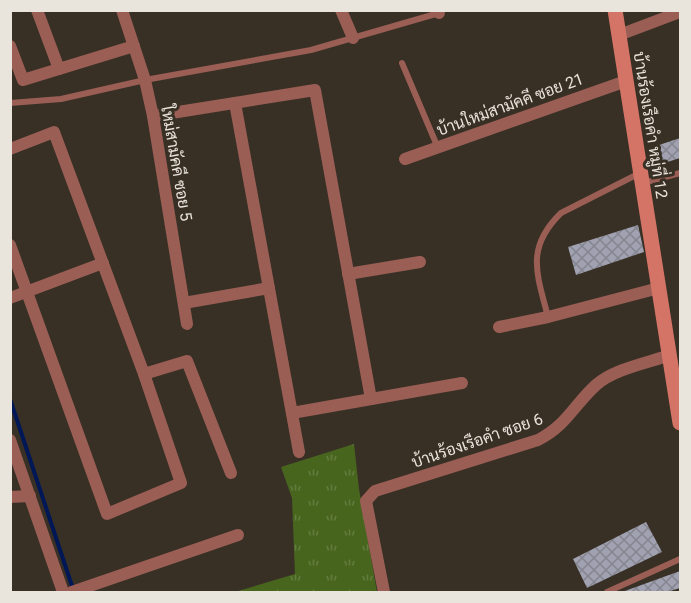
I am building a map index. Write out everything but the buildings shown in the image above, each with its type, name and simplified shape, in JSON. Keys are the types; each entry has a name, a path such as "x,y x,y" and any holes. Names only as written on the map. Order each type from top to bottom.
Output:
{"street":[{"path":"37,10 59,69"},
{"name":"ใหม่สามัคคี ซอย 5","path":"122,10 145,80 153,116 187,324"},
{"path":"341,10 353,38"},
{"name":"บ้านร้องเรือคำ หมู่ที่ 12","path":"615,10 680,419"},
{"path":"619,34 681,12"},
{"path":"10,46 23,80 134,46"},
{"name":"บ้านใหม่สามัคคี ซอย 21","path":"405,159 626,81"},
{"path":"153,116 315,90 371,399"},
{"path":"235,103 299,452"},
{"path":"10,149 54,132 144,374 181,483 107,514 10,245"},
{"path":"348,274 420,262"},
{"path":"10,298 103,263"},
{"path":"184,303 269,288"},
{"path":"499,327 548,317 659,288"},
{"name":"บ้านร้องเรือคำ ซอย 6","path":"384,592 366,501 375,491 538,440 565,422 597,384 615,374 670,354"},
{"path":"144,374 187,361 231,473"},
{"path":"292,413 462,383"},
{"path":"10,441 63,592"},
{"path":"10,497 30,496"},
{"path":"75,591 238,535"}],"lane":[{"path":"10,103 62,99 145,80 311,50 438,12"},
{"path":"402,63 438,148"},
{"path":"548,317 536,266 536,254 540,241 551,223 561,213 642,178 681,172"},
{"path":"607,592 681,559"}],"green space":[{"path":"354,444 359,489 377,592 235,592 295,574 292,498 281,467"}],"waterway":[{"path":"10,399 73,589"}]}
